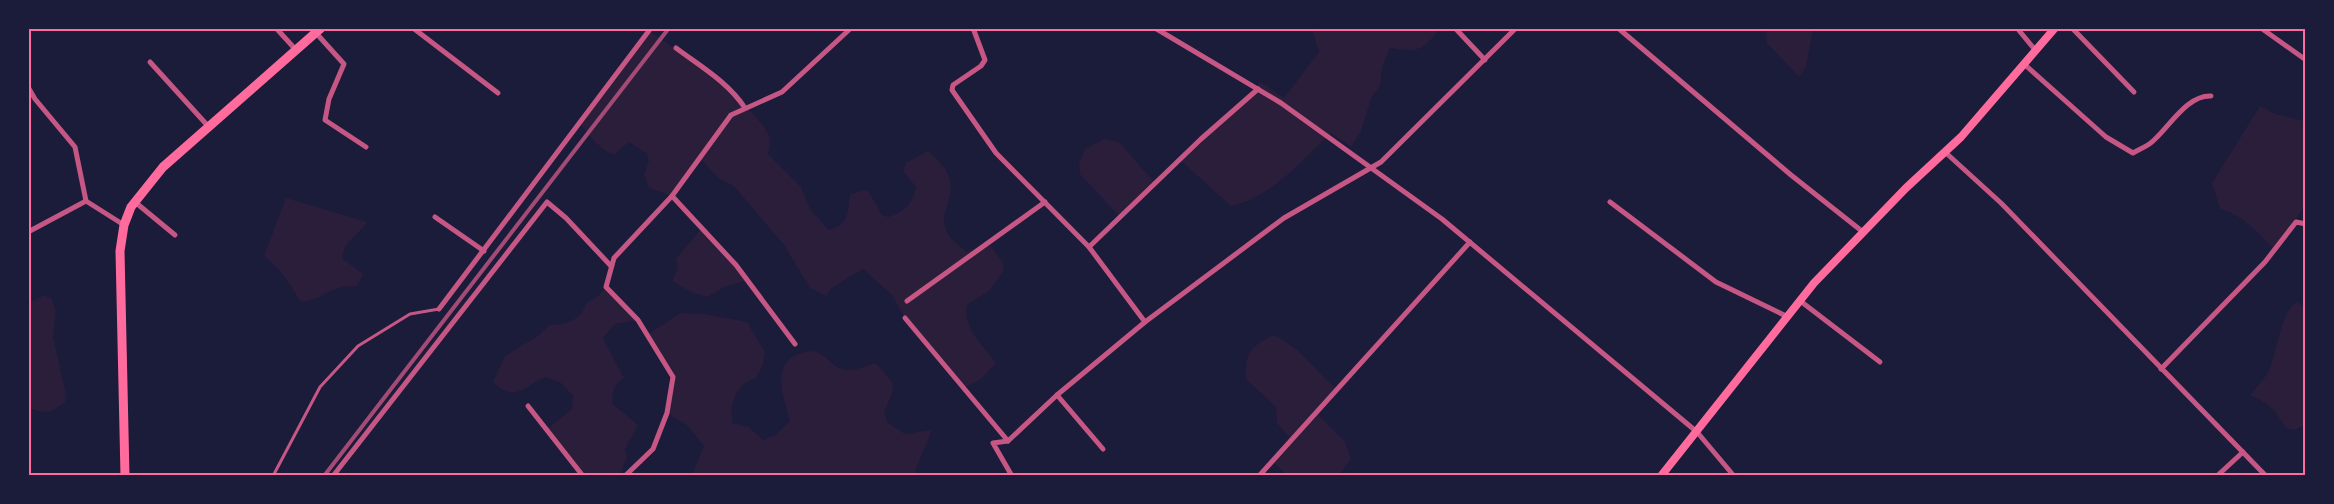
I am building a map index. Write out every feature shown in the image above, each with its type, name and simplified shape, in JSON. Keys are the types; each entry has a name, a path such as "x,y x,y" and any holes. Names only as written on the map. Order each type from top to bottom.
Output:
{"highway":[{"path":"125,476 120,251 124,225 135,202 163,166 319,31"}],"main road":[{"path":"1661,476 1798,300 1863,232 1945,152 2055,28"}],"street":[{"path":"276,28 296,50"},
{"path":"413,28 498,93"},
{"path":"439,309 651,28"},
{"path":"626,476 653,449 667,413 673,377 638,320 606,287 614,258 672,196 731,115 782,92 851,28"},
{"path":"973,28 985,60 981,66 953,85 952,90 996,153 1089,247 1145,322"},
{"path":"1155,28 1258,89 1374,168 1470,242 1697,432 1734,476"},
{"path":"1455,28 1485,60"},
{"path":"1012,476 993,443 1008,441 1057,395 1145,322 1284,218 1374,168 1516,28"},
{"path":"1618,28 1791,175 1863,232"},
{"path":"2018,28 2036,51"},
{"path":"2072,28 2134,92"},
{"path":"2261,28 2306,60"},
{"path":"319,31 344,64 329,99 326,120 366,147"},
{"path":"676,48 738,97 745,108"},
{"path":"150,62 208,126"},
{"path":"2024,64 2106,137 2133,153 2153,141 2169,122 2202,96 2211,96"},
{"path":"28,87 35,99 75,147 86,201 124,225"},
{"path":"1089,247 1201,139 1258,89"},
{"path":"1945,152 2007,209 2266,476"},
{"path":"672,196 736,265 795,344"},
{"path":"28,232 86,201"},
{"path":"135,202 175,235"},
{"path":"333,476 548,202 611,266"},
{"path":"907,301 1045,202"},
{"path":"1610,202 1716,282 1786,316"},
{"path":"435,217 484,251"},
{"path":"2161,369 2265,262 2296,222 2306,224"},
{"path":"1259,476 1470,242"},
{"path":"1798,300 1880,362"},
{"path":"905,318 1008,441"},
{"path":"1057,395 1103,448"},
{"path":"528,406 583,476"},
{"path":"2217,476 2243,452"}],"lane":[{"path":"273,476 320,387 358,346 410,314 439,309"}],"shaded area":[{"path":"1312,29 1439,29 1428,42 1418,49 1390,48 1382,67 1380,86 1372,96 1361,131 1351,147 1331,133 1272,187 1245,202 1231,206 1179,159 1261,82 1284,98 1319,52"},
{"path":"1766,29 1813,29 1806,67 1799,77 1767,43"},
{"path":"649,31 717,81 753,113 770,140 768,154 801,187 810,209 829,230 841,225 844,221 848,212 850,195 863,190 869,192 882,215 888,217 907,206 916,187 903,171 906,163 928,151 943,166 948,173 951,188 944,222 947,231 954,241 967,252 988,243 1002,261 1004,270 990,290 967,305 971,329 996,363 981,379 963,388 905,318 892,295 863,269 833,287 826,296 810,288 784,245 734,186 718,178 700,158 672,196 649,188 644,175 649,160 646,153 629,142 614,155 595,142 580,124"},
{"path":"2260,106 2275,114 2305,121 2305,206 2274,250 2250,225 2220,209 2212,183"},
{"path":"1104,139 1119,142 1155,183 1120,217 1080,174 1079,163 1085,149"},
{"path":"286,198 367,222 343,253 343,259 363,274 357,286 339,288 301,302 280,270 264,256"},
{"path":"702,228 747,280 724,287 707,297 693,293 672,281 678,268 676,259"},
{"path":"606,287 638,320 615,324 603,338 624,378 614,389 613,404 638,425 625,449 627,458 621,475 583,475 546,430 572,409 573,396 561,383 546,377 520,391 508,392 493,382 505,356 539,335 549,325 572,321 584,309 586,303 596,298"},
{"path":"44,295 51,298 56,311 53,337 66,394 65,402 48,412 28,407 29,303"},
{"path":"2297,302 2305,307 2306,425 2294,430 2286,428 2269,405 2250,395 2268,371 2273,361 2283,322 2287,313"},
{"path":"681,313 704,314 747,322 765,352 763,365 756,378 743,385 735,396 732,423 749,427 763,440 775,435 790,421 781,383 784,366 789,359 812,351 823,355 836,366 848,370 876,363 893,383 892,394 884,413 888,423 905,434 932,430 914,474 692,475 704,446 688,426 667,413 673,377 648,334"},
{"path":"1273,335 1292,346 1337,389 1316,412 1345,442 1351,459 1339,475 1287,475 1272,461 1291,440 1277,423 1276,407 1246,379 1246,363 1254,347"}],"railway":[{"path":"324,476 669,28"}]}
